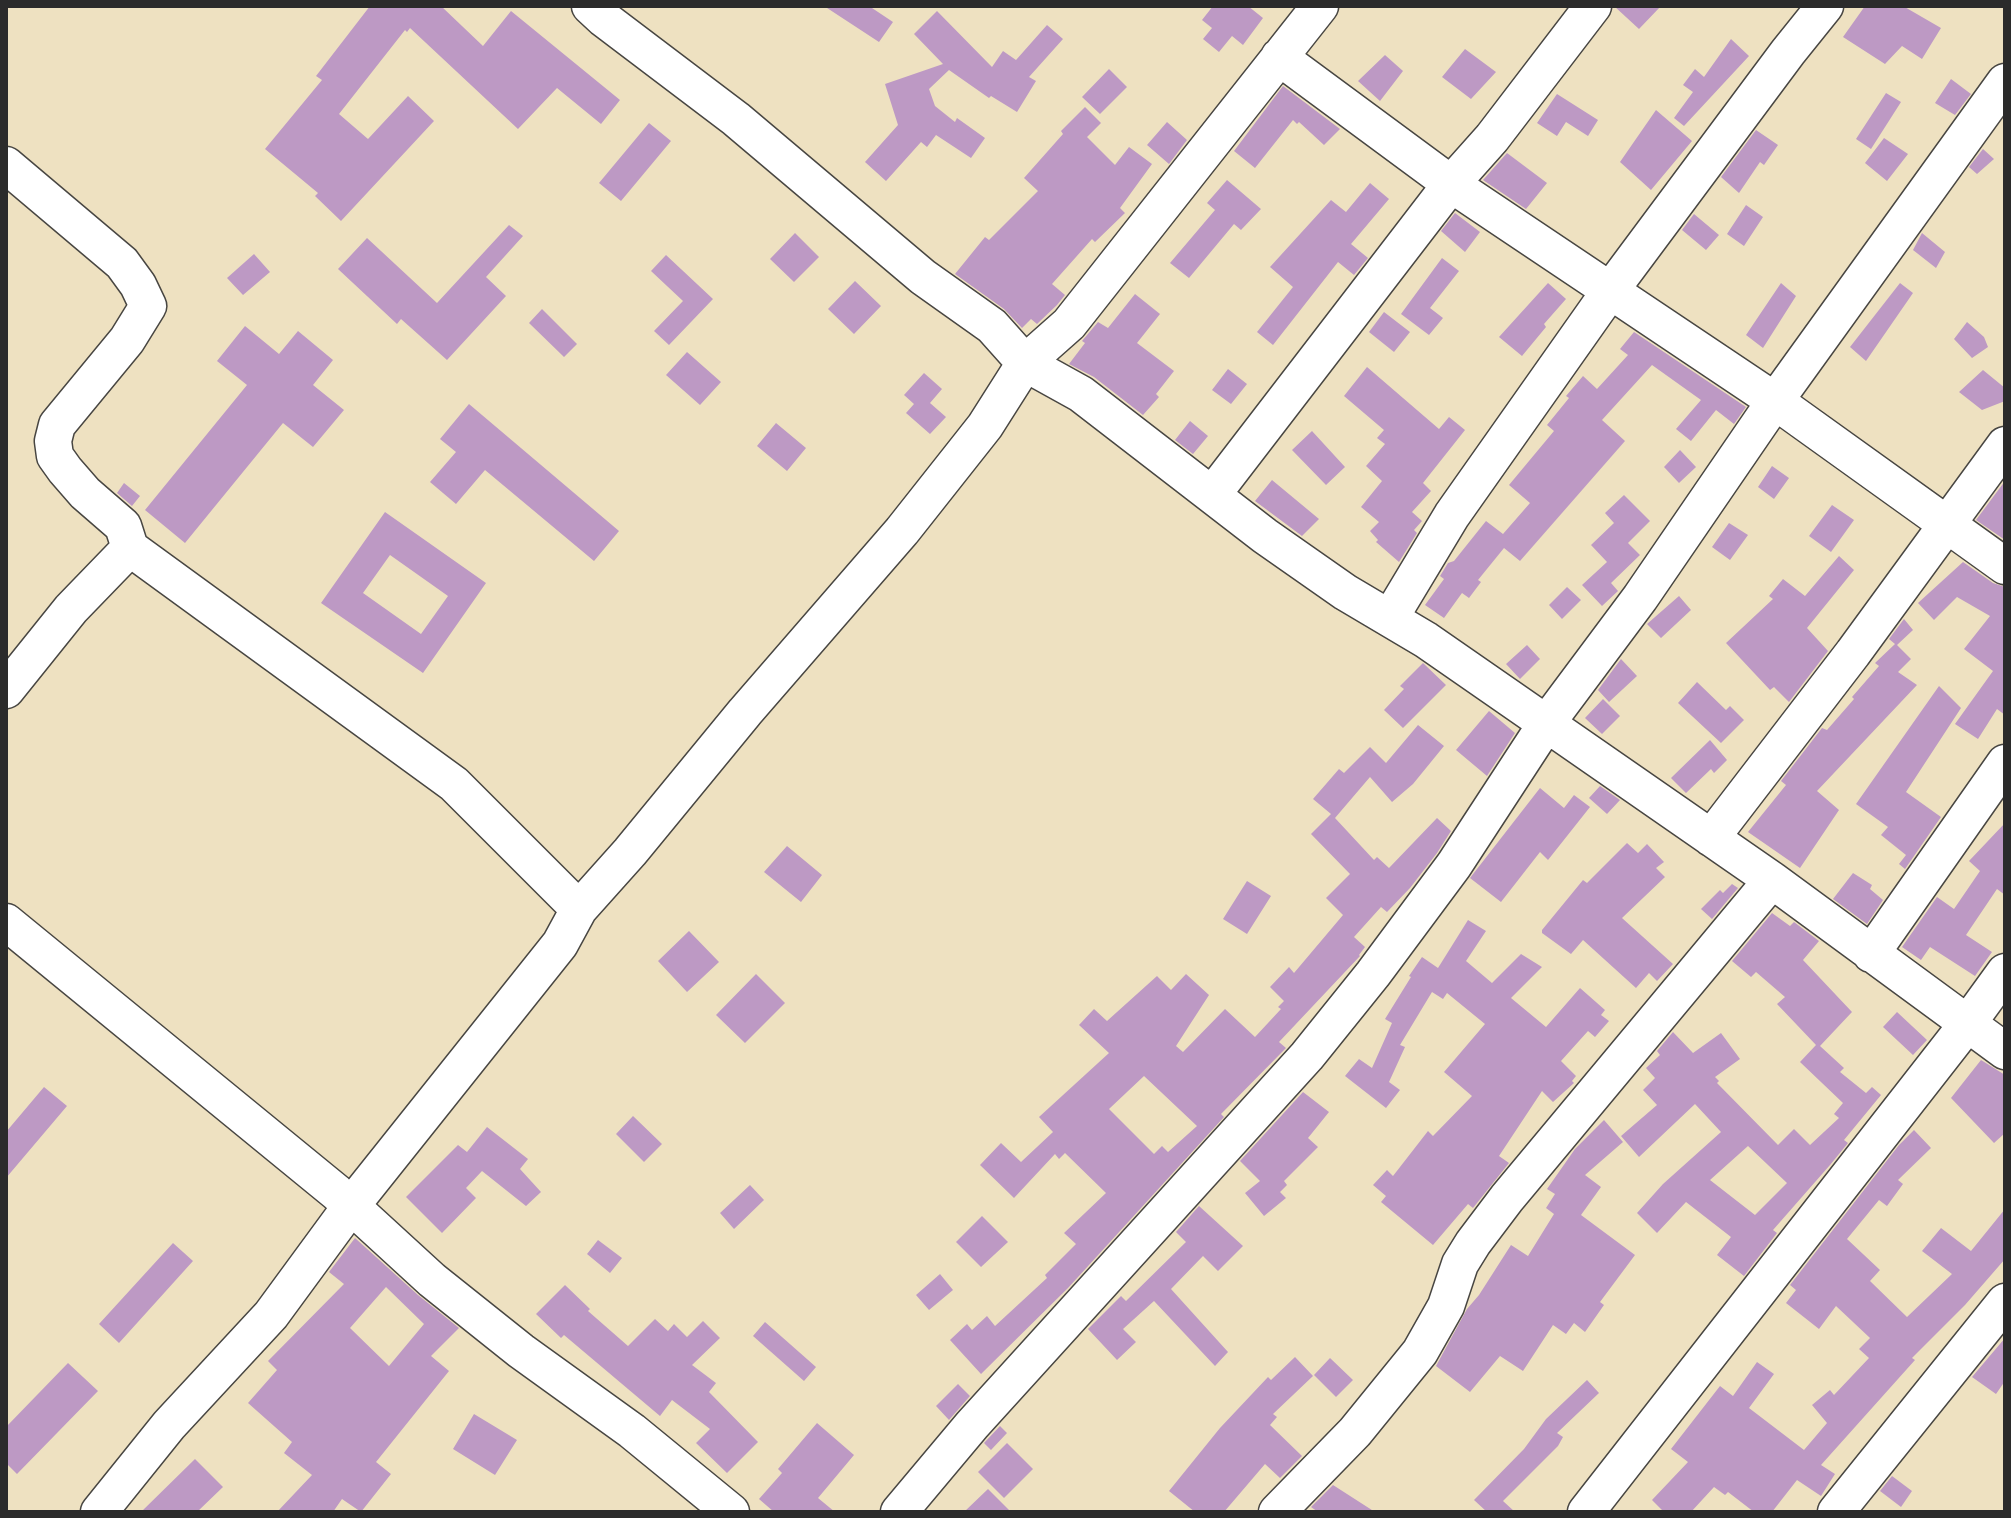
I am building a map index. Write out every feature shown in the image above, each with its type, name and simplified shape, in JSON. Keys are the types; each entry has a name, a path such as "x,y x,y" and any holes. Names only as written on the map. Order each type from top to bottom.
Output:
{"street":[{"path":"590,6 736,119 923,277 992,326 1025,363 1081,394 1345,592 1426,640 1772,880 2005,1051"},
{"path":"99,1512 169,1425 271,1315 351,1206 560,944 579,909 902,531 985,426 1025,363 1069,324 1320,6"},
{"path":"1212,495 1451,184 1492,138 1593,6"},
{"path":"1390,618 1452,515 1610,291 1825,6"},
{"path":"1279,57 1451,184 1775,401 2005,566"},
{"path":"899,1512 972,1425 1307,1056 1373,974 1454,865 1546,724 1640,598 1775,401 2005,82"},
{"path":"6,165 122,263 148,306 127,340 57,425 53,441 55,456 65,470 85,493 123,526 130,548 454,784 579,909"},
{"path":"1711,838 2005,445"},
{"path":"6,690 71,609 130,548"},
{"path":"1871,954 2005,763"},
{"path":"1277,1512 1355,1432 1420,1352 1446,1306 1460,1264 1473,1243 1772,880"},
{"path":"6,922 351,1206 432,1280 521,1351 632,1431 731,1512"},
{"path":"1586,1512 2005,972"},
{"path":"1836,1512 2005,1302"}],"building":[{"path":"370,6 441,6 483,46 511,11 620,100 601,124 557,88 518,129 410,28 407,32 405,30 339,114 368,139 408,96 434,121 341,221 315,196 318,193 265,149 322,80 316,76"},
{"path":"824,6 869,6 893,22 879,42"},
{"path":"1213,6 1248,6 1263,18 1243,45 1232,36 1219,52 1203,39 1212,28 1202,20"},
{"path":"1614,6 1661,6 1639,29"},
{"path":"1865,6 1903,6 1941,28 1922,59 1902,46 1885,64 1843,37"},
{"path":"937,11 992,67 1003,51 1016,60 1047,25 1063,39 1029,77 1036,81 1017,112 991,96 989,98 949,70 929,89 935,106 955,122 957,118 985,138 971,158 936,135 927,147 921,142 886,181 865,162 898,125 885,84 943,64 914,34"},
{"path":"1731,39 1749,56 1684,126 1674,118 1693,92 1683,85 1695,69 1704,77"},
{"path":"1465,49 1496,72 1471,99 1442,77"},
{"path":"1385,55 1403,71 1380,101 1358,81"},
{"path":"1109,69 1127,87 1100,114 1082,97"},
{"path":"1951,79 1971,94 1955,115 1935,103"},
{"path":"1283,86 1340,129 1324,145 1293,120 1255,168 1234,151"},
{"path":"1886,93 1901,102 1871,149 1856,139"},
{"path":"1557,94 1598,120 1588,136 1566,122 1557,136 1537,123"},
{"path":"1085,107 1101,123 1087,137 1115,165 1129,147 1152,164 1120,208 1125,213 1095,242 1092,239 1052,284 1065,295 1037,324 1031,319 1022,328 1004,309 955,274 985,237 989,240 1038,191 1024,178 1063,134 1061,131"},
{"path":"1656,110 1692,141 1651,190 1620,162"},
{"path":"1167,122 1187,140 1169,164 1147,145"},
{"path":"649,123 671,141 621,201 599,183"},
{"path":"1756,130 1778,145 1764,165 1760,162 1739,193 1721,177"},
{"path":"1884,138 1908,154 1887,181 1865,163"},
{"path":"1983,149 1994,159 1977,174 1969,167"},
{"path":"1507,153 1547,183 1526,209 1483,180"},
{"path":"1227,180 1261,209 1241,230 1234,224 1189,278 1170,263 1215,210 1207,203"},
{"path":"1370,183 1389,199 1351,244 1368,258 1354,275 1338,262 1273,345 1257,332 1293,287 1270,267 1331,200 1346,212"},
{"path":"1746,205 1763,217 1744,246 1727,234"},
{"path":"1455,213 1480,232 1465,252 1441,231"},
{"path":"1694,214 1719,235 1706,250 1682,230"},
{"path":"509,225 523,236 486,277 506,296 447,360 401,319 397,324 338,269 367,238 437,303"},
{"path":"795,233 819,257 794,282 770,259"},
{"path":"1922,233 1945,252 1936,268 1913,250"},
{"path":"254,254 270,272 243,295 227,278"},
{"path":"666,255 713,299 669,345 654,331 683,301 651,271"},
{"path":"1442,258 1459,271 1430,308 1443,318 1429,335 1401,314"},
{"path":"855,281 881,306 854,334 828,309"},
{"path":"1548,283 1566,299 1522,356 1499,337"},
{"path":"1781,283 1796,296 1763,348 1746,335"},
{"path":"1900,283 1913,293 1866,361 1850,347"},
{"path":"1135,294 1160,314 1137,343 1174,371 1156,394 1159,397 1143,415 1094,377 1069,364 1098,322 1108,328"},
{"path":"542,309 577,344 564,357 529,323"},
{"path":"1384,312 1410,332 1394,352 1369,332"},
{"path":"1967,322 1984,337 1988,347 1972,358 1954,339"},
{"path":"245,326 279,354 298,331 333,360 313,385 344,410 313,447 283,423 185,543 145,510 247,385 217,361"},
{"path":"1634,332 1746,407 1734,424 1716,410 1691,441 1676,429 1701,400 1652,365 1602,420 1625,441 1520,561 1504,548 1478,580 1481,582 1469,598 1462,593 1444,618 1425,605 1444,579 1440,576 1448,563 1454,561 1486,521 1503,534 1530,503 1509,485 1554,431 1547,425 1569,398 1566,396 1583,376 1597,389 1628,355 1620,349"},
{"path":"687,352 721,382 700,405 666,375"},
{"path":"1367,367 1439,429 1449,417 1465,430 1423,483 1431,491 1412,512 1422,521 1414,530 1417,533 1399,562 1376,542 1378,540 1370,531 1379,522 1361,507 1382,481 1366,466 1385,444 1377,438 1384,430 1344,396"},
{"path":"1228,369 1247,384 1231,404 1212,390"},
{"path":"1983,370 2005,388 2005,401 1982,410 1959,392"},
{"path":"924,373 942,389 930,403 946,417 930,434 906,413 914,404 904,395"},
{"path":"469,404 619,531 594,561 485,470 456,504 430,482 456,452 440,439"},
{"path":"1190,421 1208,436 1193,454 1175,440"},
{"path":"776,423 806,448 787,471 757,446"},
{"path":"1312,431 1345,467 1326,485 1292,450"},
{"path":"1680,450 1696,467 1679,483 1664,467"},
{"path":"1772,466 1789,478 1774,499 1758,487"},
{"path":"1272,480 1319,519 1302,536 1255,501"},
{"path":"2005,481 2005,540 1976,520"},
{"path":"124,483 140,496 132,506 117,493"},
{"path":"1624,495 1650,521 1628,543 1640,555 1611,583 1618,591 1602,606 1582,585 1607,562 1591,545 1614,523 1605,513"},
{"path":"1832,505 1854,520 1831,552 1809,536"},
{"path":"385,512 486,583 423,673 321,603","holes":["390,555 448,596 421,634 363,593"]},
{"path":"1729,523 1748,535 1730,560 1712,547"},
{"path":"1839,556 1854,570 1807,628 1828,651 1789,702 1774,687 1770,690 1726,643 1773,599 1769,596 1783,579 1805,596"},
{"path":"1963,562 1993,583 2005,587 2005,715 1997,709 1978,739 1955,724 1993,671 1964,649 1990,616 1957,597 1934,620 1918,603"},
{"path":"1567,587 1581,600 1562,619 1549,605"},
{"path":"1679,596 1691,610 1661,638 1647,624"},
{"path":"1904,619 1913,630 1897,645 1911,659 1898,672 1917,685 1817,791 1839,810 1800,868 1748,832 1786,785 1781,781 1822,728 1827,730 1879,666 1875,663 1895,644 1889,639"},
{"path":"1527,645 1540,659 1520,679 1506,664"},
{"path":"1621,659 1637,676 1609,702 1598,690"},
{"path":"1423,663 1446,685 1403,728 1384,710 1404,689 1400,686"},
{"path":"1697,682 1726,710 1730,706 1744,720 1721,743 1678,703"},
{"path":"1939,686 1961,708 1906,792 1941,817 1905,869 1899,864 1906,855 1881,835 1888,827 1856,804"},
{"path":"1603,699 1620,716 1602,734 1585,718"},
{"path":"1489,711 1515,733 1487,776 1456,750"},
{"path":"1418,725 1444,746 1413,784 1392,802 1370,777 1335,818 1374,860 1377,857 1389,868 1437,818 1451,831 1437,853 1387,912 1381,907 1354,937 1365,947 1360,956 1279,1042 1286,1048 1221,1114 1224,1117 1068,1288 981,1374 950,1340 967,1324 972,1330 987,1316 995,1326 1047,1278 1045,1275 1076,1244 1064,1233 1106,1193 1065,1153 1059,1159 1055,1154 1014,1198 980,1165 1001,1143 1021,1162 1053,1132 1039,1117 1109,1053 1079,1025 1094,1009 1107,1021 1157,976 1171,990 1186,974 1209,995 1176,1046 1183,1052 1225,1009 1255,1037 1281,1009 1278,1007 1284,1001 1270,987 1289,967 1294,973 1343,915 1326,898 1350,874 1311,834 1331,814 1313,799 1339,769 1344,773 1370,747 1386,763","holes":["1144,1076 1197,1126 1168,1152 1162,1146 1154,1154 1109,1109"]},
{"path":"1710,740 1727,760 1714,773 1711,769 1686,793 1671,778"},
{"path":"1600,786 1620,800 1607,814 1589,798"},
{"path":"1540,788 1564,808 1574,795 1590,807 1548,860 1540,852 1501,902 1470,878"},
{"path":"2005,823 2005,895 1997,889 1966,935 1992,952 1975,976 1930,947 1921,960 1902,947 1937,897 1954,909 1980,871 1969,861"},
{"path":"1627,843 1638,853 1647,844 1664,862 1656,868 1665,877 1622,918 1673,964 1657,981 1649,973 1636,988 1583,940 1571,954 1542,933 1583,880 1587,883"},
{"path":"787,846 822,875 801,902 764,872"},
{"path":"1853,873 1872,885 1870,889 1883,900 1867,924 1833,899"},
{"path":"1247,881 1271,896 1247,934 1223,919"},
{"path":"1732,884 1738,888 1712,919 1701,909 1720,890 1723,893"},
{"path":"1772,913 1790,926 1794,922 1819,941 1803,960 1852,1012 1820,1046 1844,1068 1840,1072 1866,1093 1872,1087 1881,1095 1844,1140 1848,1143 1773,1230 1777,1233 1744,1276 1717,1255 1731,1237 1686,1202 1657,1233 1637,1213 1663,1184 1721,1132 1695,1104 1639,1157 1621,1136 1657,1105 1643,1090 1655,1078 1646,1068 1660,1055 1657,1051 1673,1032 1693,1053 1721,1033 1740,1059 1715,1077 1719,1081 1717,1083 1778,1145 1794,1129 1810,1145 1839,1118 1834,1114 1843,1103 1800,1062 1816,1045 1777,1004 1785,997 1756,972 1751,977 1732,961","holes":["1748,1146 1787,1183 1755,1215 1710,1180"]},
{"path":"1468,920 1486,931 1466,961 1492,983 1521,954 1542,967 1511,998 1546,1027 1580,988 1605,1010 1601,1015 1609,1021 1595,1037 1588,1031 1561,1061 1576,1076 1572,1081 1574,1083 1553,1102 1542,1091 1499,1156 1509,1163 1473,1208 1468,1204 1433,1245 1381,1202 1386,1196 1373,1185 1387,1170 1393,1176 1428,1131 1433,1136 1472,1096 1444,1072 1485,1024 1447,993 1443,999 1432,992 1400,1045 1405,1047 1389,1082 1400,1090 1386,1108 1345,1076 1359,1059 1372,1068 1392,1023 1385,1019 1409,976 1422,957 1438,968"},
{"path":"689,931 719,962 687,992 658,961"},
{"path":"756,974 785,1003 745,1043 716,1015"},
{"path":"1897,1012 1927,1040 1913,1055 1883,1027"},
{"path":"1981,1060 2005,1075 2005,1133 1994,1143 1951,1098"},
{"path":"44,1087 67,1106 6,1178 6,1132"},
{"path":"1303,1092 1329,1112 1308,1138 1318,1147 1284,1181 1287,1185 1280,1192 1286,1198 1264,1216 1245,1193 1260,1181 1240,1161"},
{"path":"633,1116 662,1144 644,1162 616,1134"},
{"path":"1604,1120 1623,1142 1585,1175 1601,1187 1581,1215 1635,1255 1600,1302 1604,1305 1585,1332 1574,1323 1566,1334 1553,1325 1523,1371 1500,1356 1470,1392 1436,1366 1467,1309 1511,1245 1528,1256 1554,1214 1546,1208 1555,1194 1547,1189 1575,1149"},
{"path":"487,1127 528,1159 520,1169 541,1192 526,1206 482,1171 466,1188 476,1198 442,1233 406,1197 458,1145 467,1152"},
{"path":"1914,1130 1931,1148 1898,1180 1903,1184 1887,1206 1879,1200 1847,1239 1880,1270 1870,1281 1907,1317 1952,1274 1922,1251 1941,1228 1971,1251 2005,1209 2005,1259 1912,1358 1915,1360 1821,1465 1835,1474 1821,1496 1797,1480 1772,1512 1754,1512 1728,1492 1725,1495 1714,1487 1691,1512 1664,1512 1652,1500 1688,1462 1671,1449 1720,1386 1733,1396 1757,1362 1774,1374 1749,1408 1804,1450 1827,1423 1812,1405 1830,1390 1834,1395 1869,1358 1859,1349 1870,1338 1836,1306 1819,1329 1786,1303 1796,1290 1790,1285"},
{"path":"750,1185 764,1200 734,1229 720,1213"},
{"path":"1199,1206 1243,1246 1218,1271 1203,1256 1171,1289 1228,1352 1215,1366 1154,1301 1123,1329 1136,1342 1117,1360 1088,1329 1121,1296 1126,1301 1186,1242 1176,1232"},
{"path":"982,1216 1008,1242 981,1267 956,1242"},
{"path":"355,1238 459,1328 431,1356 449,1371 376,1462 391,1474 361,1512 342,1499 333,1512 277,1512 312,1475 284,1453 292,1442 248,1403 277,1370 268,1361 344,1284 329,1272","holes":["386,1287 424,1324 389,1366 350,1328"]},
{"path":"598,1240 622,1258 610,1273 587,1254"},
{"path":"173,1243 193,1261 119,1343 99,1324"},
{"path":"940,1274 953,1290 929,1310 916,1295"},
{"path":"565,1285 590,1309 588,1311 628,1346 655,1319 668,1331 674,1324 687,1337 703,1321 720,1338 692,1365 716,1383 709,1392 758,1442 727,1473 696,1443 710,1429 672,1400 660,1416 564,1335 561,1338 536,1314"},
{"path":"765,1322 816,1367 804,1381 753,1336"},
{"path":"2005,1338 2005,1381 1996,1394 1972,1377"},
{"path":"1295,1357 1313,1376 1273,1414 1277,1417 1270,1425 1302,1456 1280,1478 1265,1464 1224,1512 1195,1512 1169,1491 1220,1428 1268,1377 1271,1380"},
{"path":"1330,1358 1353,1380 1336,1397 1314,1375"},
{"path":"68,1363 98,1391 17,1474 6,1463 6,1427"},
{"path":"1587,1380 1599,1393 1557,1433 1563,1437 1558,1446 1503,1501 1515,1512 1487,1512 1474,1500 1524,1449 1546,1419"},
{"path":"958,1384 970,1396 949,1420 936,1406"},
{"path":"474,1414 517,1440 495,1475 453,1449"},
{"path":"817,1423 854,1455 818,1498 835,1512 774,1512 759,1499 782,1473 778,1469"},
{"path":"1000,1426 1007,1433 991,1450 984,1443"},
{"path":"1007,1443 1033,1469 1004,1498 978,1472"},
{"path":"195,1459 223,1487 197,1512 141,1512"},
{"path":"1892,1476 1912,1491 1901,1507 1880,1491"},
{"path":"1333,1485 1375,1512 1318,1512 1311,1507"},
{"path":"988,1489 1011,1512 964,1512"}]}
